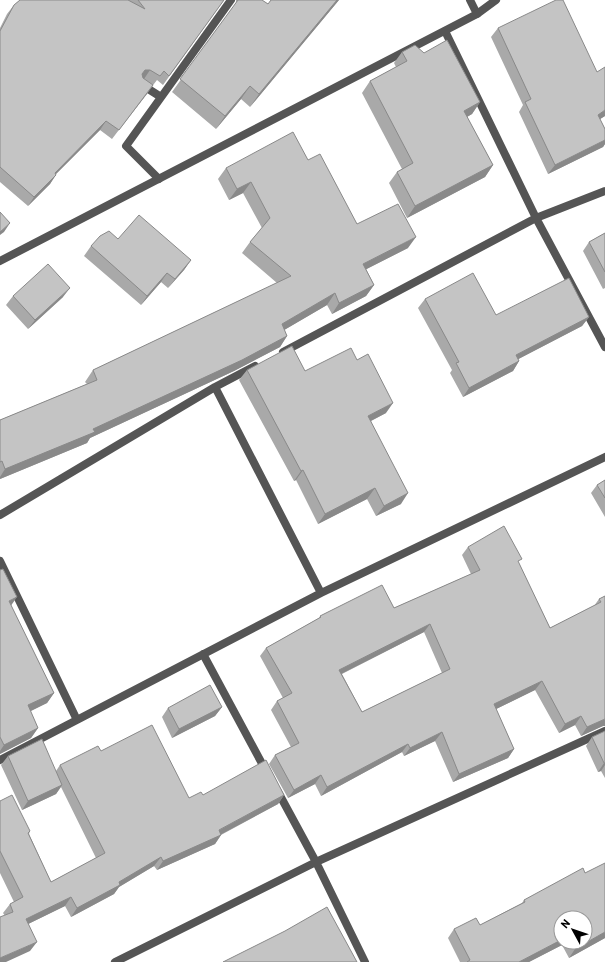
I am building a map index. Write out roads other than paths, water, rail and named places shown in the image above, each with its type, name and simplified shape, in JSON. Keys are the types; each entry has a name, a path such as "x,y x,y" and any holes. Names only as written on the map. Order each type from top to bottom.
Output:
{"street":[{"path":"159,179 126,146 231,0"},
{"path":"470,0 477,14"},
{"path":"0,261 445,31 477,14 496,0"},
{"path":"445,31 536,218 605,347"},
{"path":"141,84 161,97"},
{"path":"278,354 536,218 605,191"},
{"path":"0,515 215,387 264,361"},
{"path":"215,387 321,592"},
{"path":"0,760 321,592 605,457"},
{"path":"0,561 77,720"},
{"path":"203,654 316,862 365,962"},
{"path":"115,962 316,862 605,731"}]}
